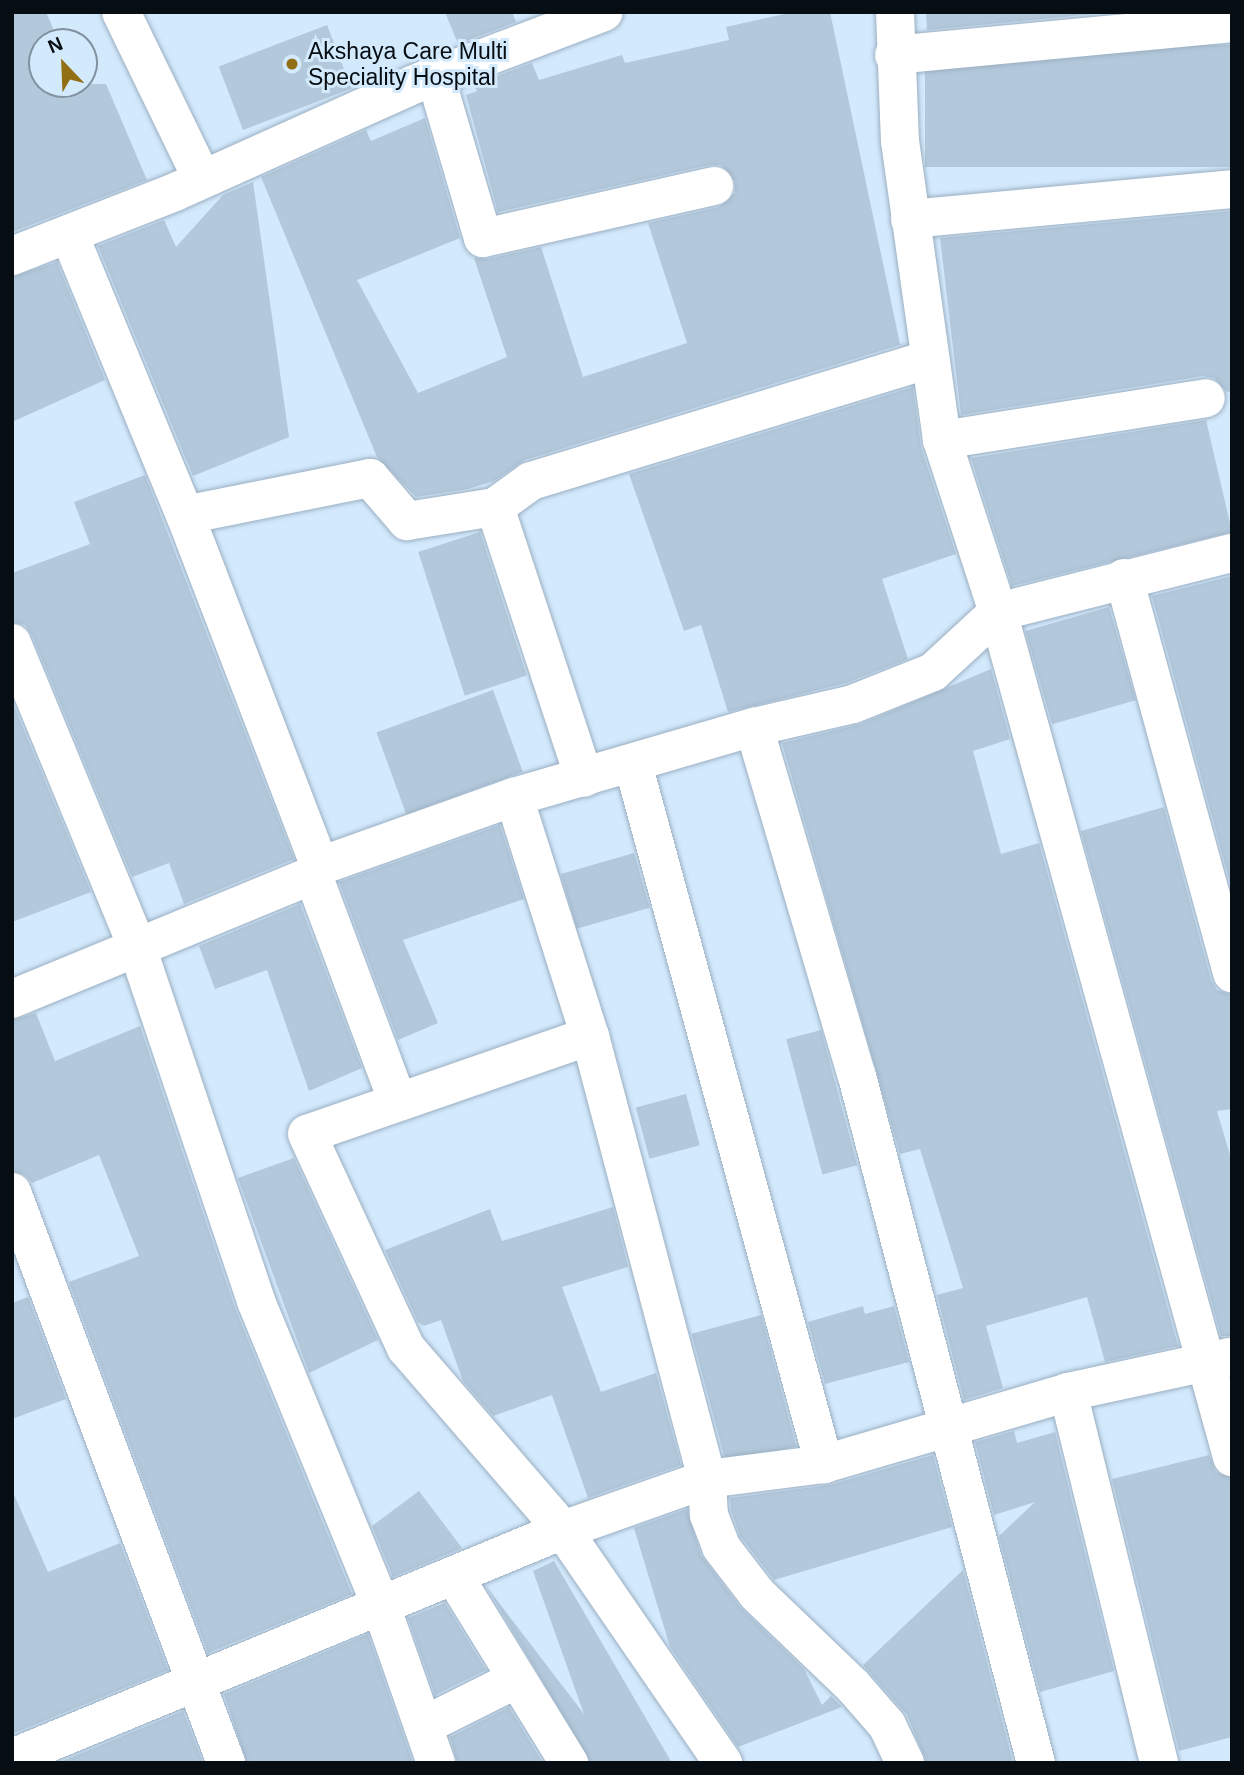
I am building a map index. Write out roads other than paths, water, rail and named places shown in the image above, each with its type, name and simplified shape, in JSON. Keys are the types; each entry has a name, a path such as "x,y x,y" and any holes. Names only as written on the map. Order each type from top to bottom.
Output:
{"street":[{"path":"121,12 188,183"},
{"path":"12,256 188,183 435,75 604,12"},
{"path":"895,12 894,55 910,219 927,360 942,440 998,612 1219,1359 1232,1457"},
{"path":"894,55 1232,23"},
{"path":"435,75 483,238 714,186"},
{"path":"910,219 1232,189"},
{"path":"69,233 185,515 317,871 398,1102"},
{"path":"185,515 370,478 407,521 495,507 531,481 927,360"},
{"path":"942,440 1206,398"},
{"path":"495,507 584,778"},
{"path":"12,999 136,944 317,871 514,797 754,727 853,704 933,672 998,612 1124,578 1232,553"},
{"path":"1124,578 1232,974"},
{"path":"12,643 136,944 256,1301 381,1606 436,1763"},
{"path":"754,727 858,1076 946,1428 1036,1763"},
{"path":"633,764 824,1464"},
{"path":"514,797 590,1036 707,1479 709,1516 722,1547 757,1594 862,1696 887,1726 905,1763"},
{"path":"590,1036 307,1134 406,1348 563,1530 723,1763"},
{"path":"12,1192 226,1763"},
{"path":"12,1758 563,1530 707,1479 824,1464 1068,1392 1219,1359"},
{"path":"1068,1392 1159,1763"},
{"path":"454,1576 515,1680 569,1763"},
{"path":"423,1726 515,1680"}],"place":[{"name":"Akshaya Care Multi Speciality Hospital","path":"292,64"}]}
